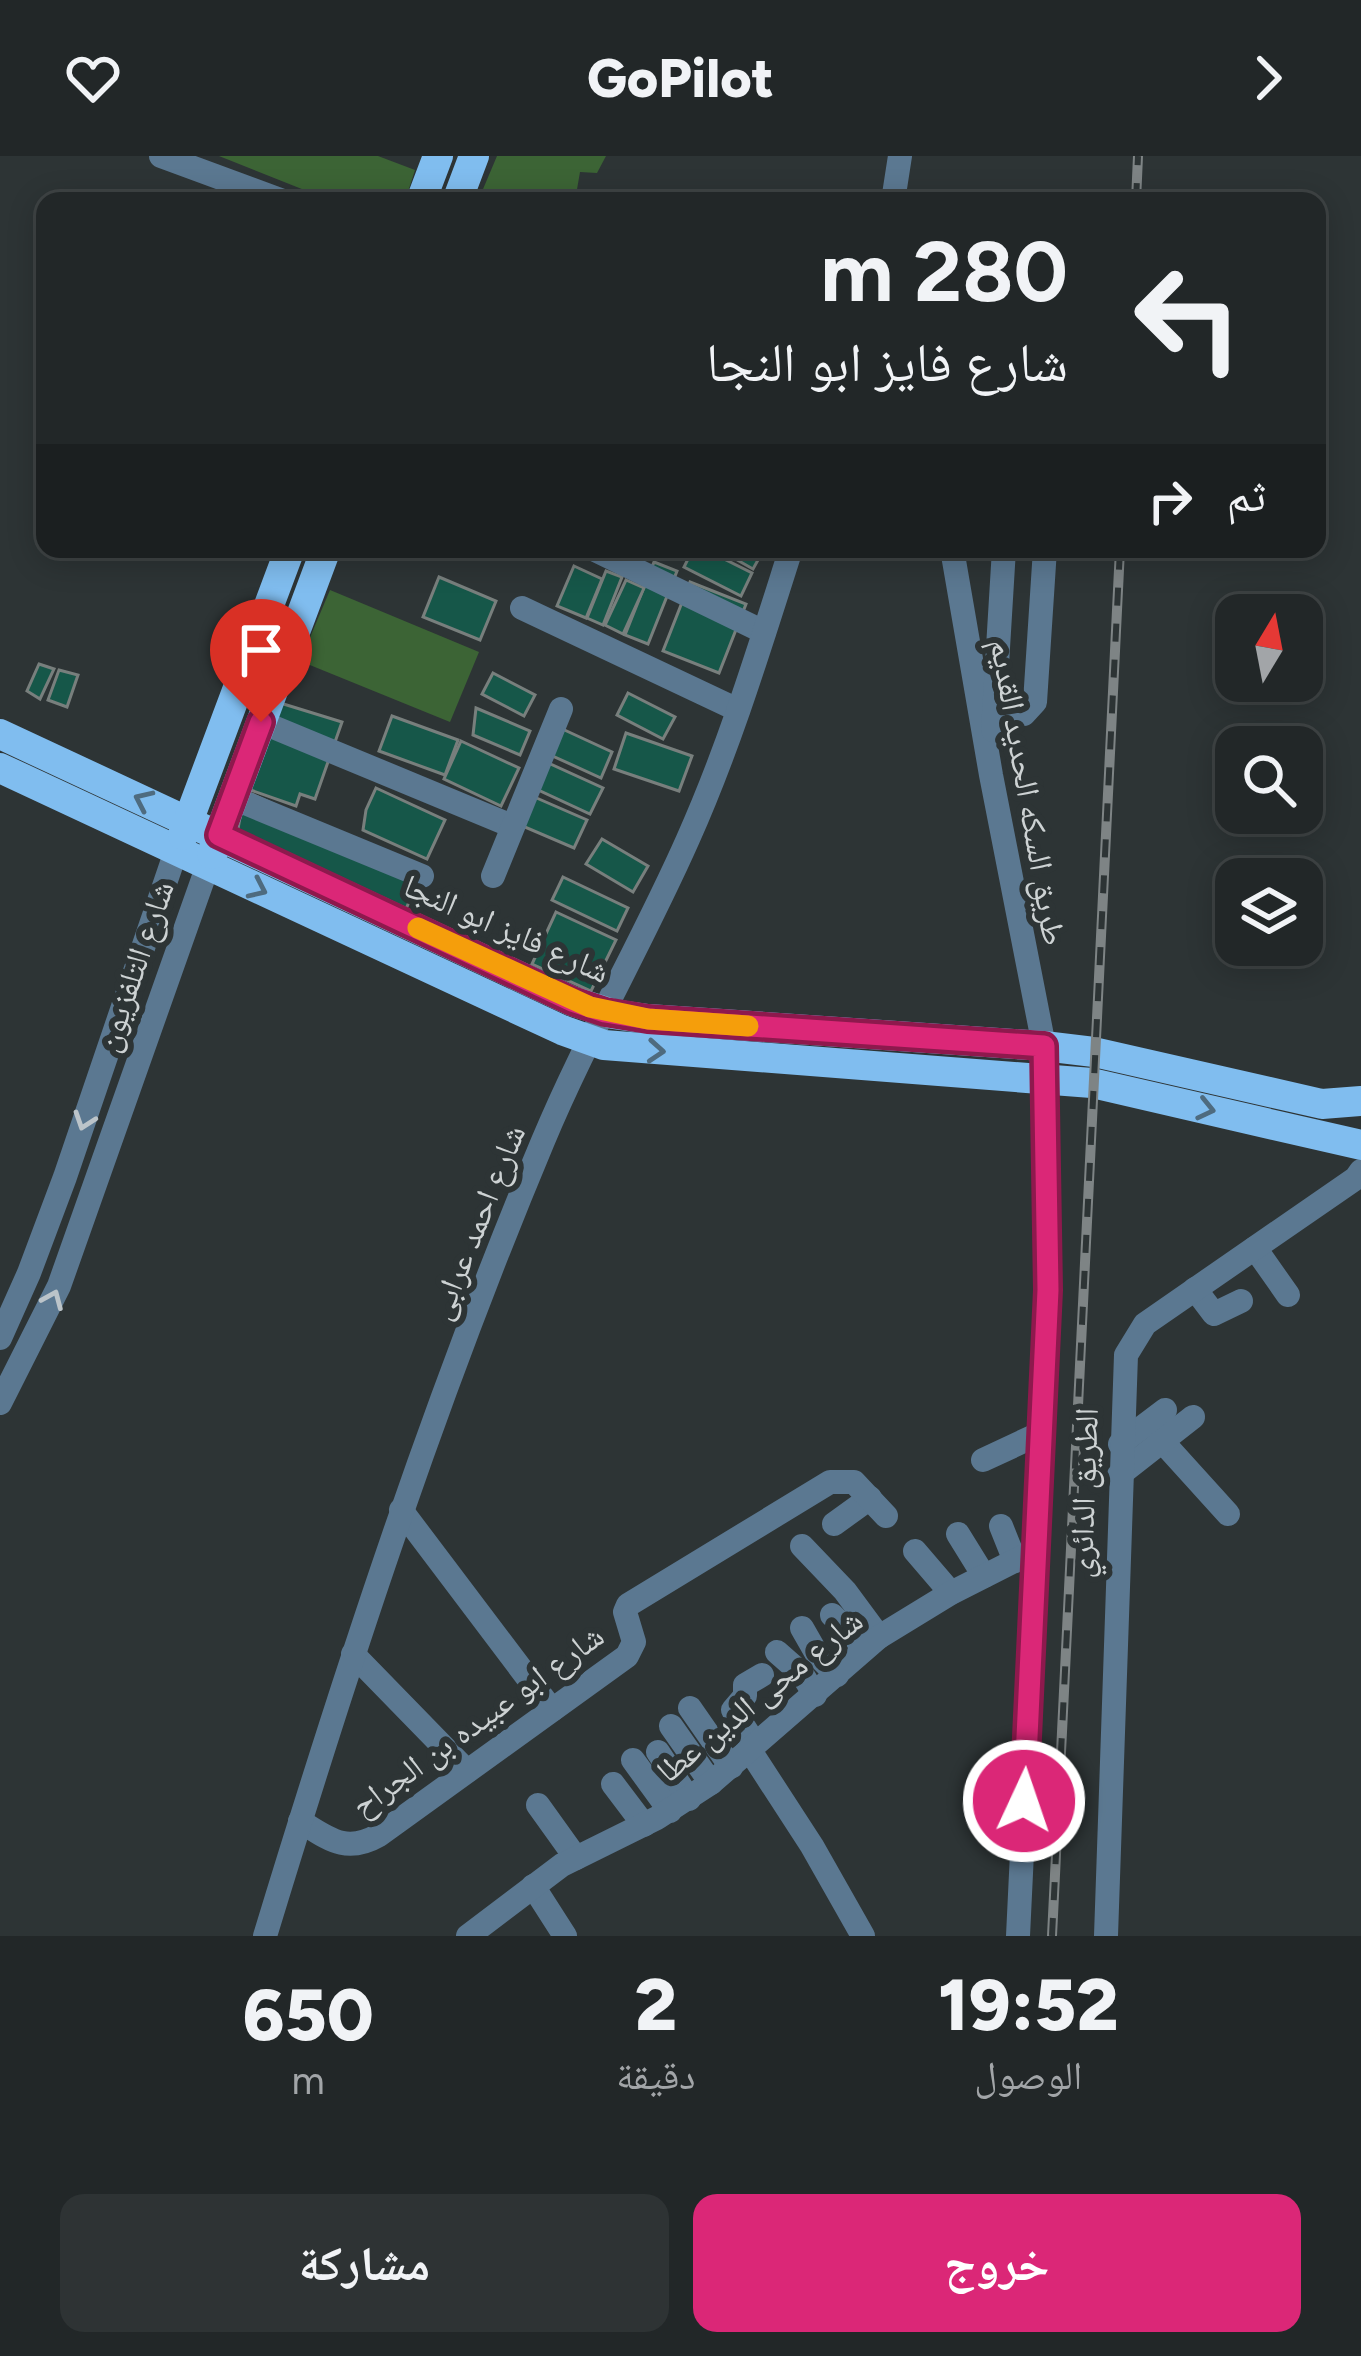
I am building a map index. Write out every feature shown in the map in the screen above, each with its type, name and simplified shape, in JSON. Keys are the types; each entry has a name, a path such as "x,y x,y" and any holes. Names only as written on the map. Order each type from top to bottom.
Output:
{"main road":[{"path":"424,192 438,156"},
{"path":"460,192 474,156"},
{"name":"شارع التلفزيون","path":"176,851 287,558"},
{"name":"شارع التلفزيون","path":"208,866 323,558"},
{"name":"شارع فايز ابو النجا","path":"0,734 572,1001 605,1012 648,1019 1044,1046 1093,1067"},
{"name":"شارع فايز ابو النجا","path":"0,768 588,1040 644,1050 1046,1079 1093,1067"},
{"path":"1093,1067 1304,1101 1352,1103"},
{"path":"1093,1067 1361,1144"}],"street":[{"path":"161,156 259,192"},
{"path":"896,192 900,156"},
{"name":"شارع احمد عرابى","path":"265,1936 401,1510 503,1240 588,1040 690,836 788,558"},
{"name":"طريق السكه الحديد القديم","path":"954,558 1044,1046 1046,1079 1050,1227 1042,1432 1026,1555 1018,1936"},
{"path":"991,775 1003,558"},
{"path":"994,713 1018,716 1035,702 1044,558"},
{"path":"645,560 764,632"},
{"path":"522,608 738,710"},
{"path":"494,876 561,709"},
{"path":"261,722 512,826"},
{"path":"232,798 422,876"},
{"name":"شارع التلفزيون","path":"0,1338 58,1196 176,851"},
{"name":"شارع التلفزيون","path":"0,1403 59,1286 208,866"},
{"path":"1352,1103 1361,1144"},
{"name":"الطريق الدائري","path":"1106,1936 1123,1374 1134,1338 1145,1324 1361,1171"},
{"path":"1255,1248 1288,1295"},
{"path":"1195,1289 1214,1314 1241,1301"},
{"path":"1120,1444 1165,1410"},
{"path":"1119,1474 1192,1417"},
{"path":"983,1460 1042,1432"},
{"path":"1161,1440 1228,1514"},
{"name":"شارع ابو عبيده بن الجراح","path":"300,1821 341,1845 360,1845 632,1650 625,1612 628,1605 830,1482 854,1482 878,1507 834,1524"},
{"path":"401,1510 551,1710"},
{"path":"1001,1526 1026,1555"},
{"path":"958,1534 984,1576"},
{"path":"914,1551 951,1593"},
{"name":"شارع محى الدين عطا","path":"483,1931 533,1886 576,1858 680,1805 872,1642 951,1593 1026,1555"},
{"path":"807,1559 872,1642"},
{"path":"832,1615 872,1642"},
{"path":"802,1628 837,1676"},
{"path":"777,1652 802,1674 814,1695"},
{"path":"353,1654 466,1771"},
{"path":"737,1761 726,1698 746,1696 745,1685 762,1675"},
{"path":"690,1708 812,1846 862,1936"},
{"path":"671,1726 737,1761"},
{"path":"658,1752 680,1805"},
{"path":"633,1760 680,1805"},
{"path":"613,1784 644,1825"},
{"path":"538,1805 576,1858"},
{"path":"533,1886 565,1936"}],"green space":[{"path":"219,156 378,156 415,170 408,192 309,192"},
{"path":"497,156 606,156 597,173 580,172 577,192 482,192"},
{"path":"330,590 479,652 450,722 300,661"}],"building":[{"path":"688,558 722,558 752,573 741,596 684,567"},
{"path":"734,558 759,558 753,569"},
{"path":"654,562 677,571 648,644 625,635"},
{"path":"574,566 602,579 586,618 557,606"},
{"path":"606,571 622,577 603,625 587,618"},
{"path":"439,577 496,601 480,640 423,617"},
{"path":"626,580 644,588 623,634 605,625"},
{"path":"690,582 746,604 719,673 663,651"},
{"path":"39,664 54,669 40,699 27,691"},
{"path":"59,670 78,675 67,707 48,700"},
{"path":"493,673 535,695 524,716 482,694"},
{"path":"628,693 675,717 663,739 617,715"},
{"path":"277,702 342,722 315,799 300,794 296,806 242,787"},
{"path":"476,708 530,731 520,755 473,735"},
{"path":"392,716 458,740 445,775 379,751"},
{"path":"558,727 612,752 601,778 546,753"},
{"path":"626,733 692,756 679,791 614,769"},
{"path":"461,741 519,768 501,806 444,779"},
{"path":"546,762 603,788 590,814 534,788"},
{"path":"376,788 445,820 427,859 363,830"},
{"path":"245,791 423,872 405,911 237,834"},
{"path":"532,796 587,820 574,848 520,825"},
{"path":"602,839 648,866 633,892 586,864"},
{"path":"563,877 628,908 617,931 552,900"},
{"path":"556,912 616,940 591,991 532,964"}],"railway":[{"path":"1136,192 1138,156"},
{"path":"1052,1936 1120,558"}],"slow traffic":[{"path":"418,928 590,1007 648,1019 748,1026"}],"route":[{"path":"261,722 219,835 572,1001 648,1019 1044,1046 1050,1227 1024,1801"}]}
